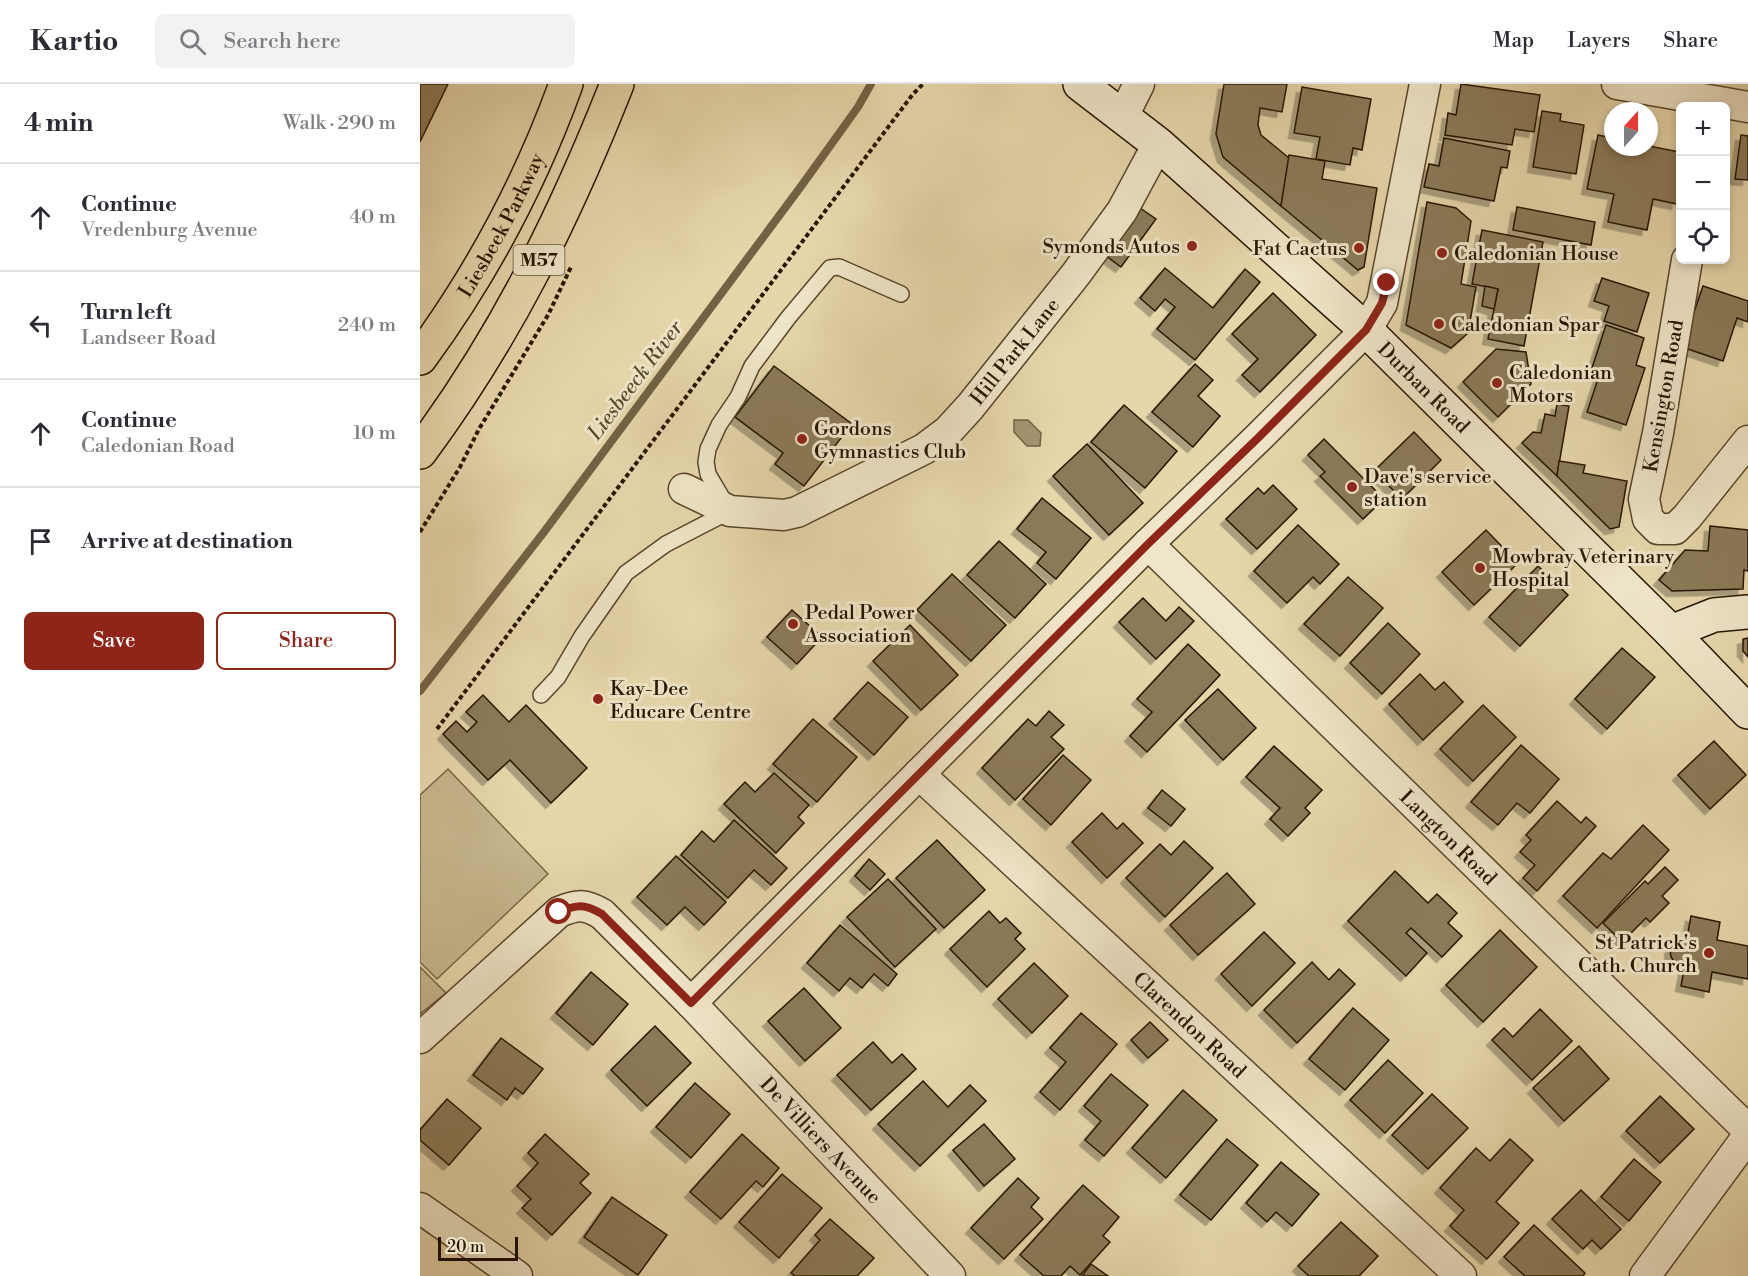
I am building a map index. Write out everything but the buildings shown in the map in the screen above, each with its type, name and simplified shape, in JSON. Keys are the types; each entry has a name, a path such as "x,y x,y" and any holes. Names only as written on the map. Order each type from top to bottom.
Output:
{"main road":[{"name":"Liesbeek Parkway","path":"420,358 463,294 513,207 538,155 566,84"},
{"name":"M57","path":"420,452 471,379 525,289 569,198 616,84"},
{"name":"Durban Road","path":"1080,84 1158,144 1366,330 1671,632 1748,712"},
{"path":"1671,632 1714,615 1748,612"}],"street":[{"path":"1123,116 1139,84"},
{"path":"691,1003 1148,544 1366,330 1382,303 1425,84"},
{"path":"1617,84 1715,97 1748,107"},
{"name":"Hill Park Lane","path":"684,489 730,511 784,514 797,512 924,449 948,431 970,407 1076,274 1122,211 1158,144"},
{"name":"Kensington Road","path":"1686,264 1658,433 1644,499 1648,519 1658,529 1675,529 1748,441"},
{"name":"Langton Road","path":"1148,544 1748,1130"},
{"name":"Clarendon Road","path":"919,774 1461,1276"},
{"name":"De Villiers Avenue","path":"420,1038 559,912 574,906 590,907 602,914 691,1003 950,1276"},
{"path":"1645,1276 1748,1136"},
{"path":"420,1208 517,1276"}],"lane":[{"path":"541,695 558,677 582,636 626,573 666,544 730,511 708,474 706,462 708,449 738,397 752,366 788,318 833,267 901,294"}],"path":[{"path":"437,729 913,94 923,84"}],"shaded area":[{"path":"1014,420 1028,420 1041,433 1040,446 1027,446 1014,432"},
{"path":"448,769 548,874 437,979 420,962 420,795"},
{"path":"420,967 446,993 420,1014"}],"waterway":[{"name":"Liesbeeck River","path":"420,691 544,532 802,185 858,107 871,84"}],"place":[{"name":"Symonds Autos","path":"1192,246"},
{"name":"Fat Cactus","path":"1359,248"},
{"name":"Caledonian House","path":"1442,253"},
{"name":"Caledonian Spar","path":"1439,324"},
{"name":"Caledonian Motors","path":"1497,383"},
{"name":"Gordons Gymnastics Club","path":"802,439"},
{"name":"Dave's service station","path":"1352,487"},
{"name":"Mowbray Veterinary Hospital","path":"1480,568"},
{"name":"Pedal Power Association","path":"793,624"},
{"name":"Kay-Dee Educare Centre","path":"598,699"},
{"name":"St Patrick's Cath. Church","path":"1709,953"}],"route":[{"path":"559,912 574,906 590,907 602,914 691,1003 1148,544 1366,330 1382,303 1387,283"}]}
